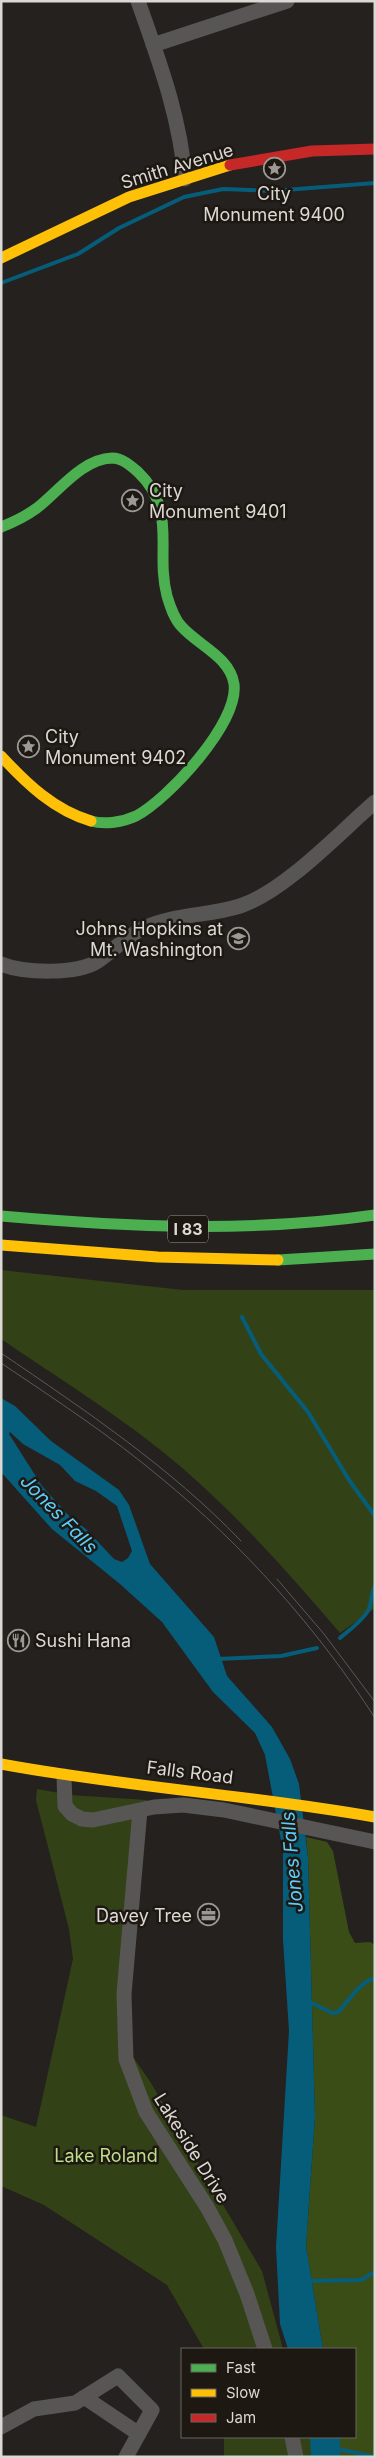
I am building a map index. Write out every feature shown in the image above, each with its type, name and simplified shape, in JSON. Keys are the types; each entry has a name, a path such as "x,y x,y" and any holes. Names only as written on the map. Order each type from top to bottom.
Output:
{"main road":[{"name":"Smith Avenue","path":"1,258 128,198 185,179 228,167 313,150 375,149"},
{"path":"1,526 27,516 79,471 97,460 117,459 130,464 139,471 160,505 163,516 166,591 170,605 180,626 228,668 233,680 235,693 225,722 184,774 163,796 131,818 115,822 83,820 49,800 1,756"},
{"name":"I 83","path":"1,1216 122,1227 215,1229 261,1228 375,1216"},
{"name":"I 83","path":"1,1245 120,1256 211,1260 311,1260 375,1254"},
{"name":"Falls Road","path":"1,1764 64,1776 167,1786 375,1817"}],"street":[{"path":"138,1 175,112 182,144 185,179"},
{"path":"153,45 287,1"},
{"path":"1,964 18,970 86,967 97,962 144,928 248,902 265,895 375,802"},
{"path":"64,1776 65,1806 72,1814 82,1819 93,1820 140,1810 183,1805 224,1810 375,1842"},
{"name":"Lakeside Drive","path":"140,1810 124,1994 126,2059 146,2112 207,2207 225,2240 247,2294 265,2348"},
{"path":"1,2428 34,2409 75,2403 118,2376 152,2410 126,2457"},
{"path":"84,2397 139,2434"},
{"path":"292,2438 296,2457"}],"green space":[{"path":"1,1270 183,1290 375,1290 375,1608 340,1633 263,1546 202,1485 115,1416 1,1339"},
{"name":"Lake Roland","path":"37,1789 70,1795 147,1800 130,1966 129,2051 151,2083 262,2271 283,2348 203,2348 167,2285 44,2205 1,2186 1,2115 36,2127 73,1959 69,1929 36,1800"},
{"path":"306,1837 327,1842 333,1851 349,1932 355,1943 370,1942 375,1945 375,2457 340,2457 340,2438 356,2438 356,2348 323,2348 306,2246 315,2117"},
{"path":"224,2438 356,2438 375,2457 224,2457"}],"water":[{"name":"Jones Falls","path":"1,1398 15,1406 51,1441 119,1490 129,1505 150,1564 214,1637 227,1676 272,1727 290,1759 299,1784 308,1857 315,2117 306,2246 323,2348 288,2348 280,2324 276,2247 289,2031 283,1940 283,1851 265,1755 255,1733 213,1692 162,1622 120,1584 52,1529 1,1472","holes":["10,1432 23,1444 60,1465 75,1481 96,1491 117,1506 132,1551 128,1558 122,1562 114,1559 86,1529 70,1517 42,1486 9,1434"]},
{"path":"310,2438 340,2438 340,2457 311,2457"}],"waterway":[{"path":"1,283 78,254 119,228 184,197 223,189 272,191 375,183"},
{"path":"242,1317 261,1354 308,1412 349,1480 375,1516"},
{"path":"340,1638 367,1613 375,1586"},
{"path":"217,1659 281,1656 317,1648"},
{"path":"308,2001 332,2013 338,2012 359,1988 375,1978"},
{"path":"307,2281 361,2280 375,2272"},
{"path":"338,2449 375,2457"}],"tram line":[{"path":"1,1353 96,1418 156,1464 214,1514 241,1541"},
{"path":"1,1363 123,1448 192,1504 250,1560 304,1620 353,1685 375,1718"},
{"path":"277,1579 324,1634 375,1702"}],"traffic: fast":[{"path":"1,527 29,514 72,477 91,464 112,458 126,462 150,486 158,501 162,516 164,579 171,608 179,624 213,652 226,666 234,684 233,700 214,738 199,758 166,794 136,816 125,820 102,823 91,821"},
{"path":"1,1216 95,1223 235,1226 328,1221 375,1215"},
{"path":"278,1260 375,1254"}],"traffic: slow":[{"path":"1,258 129,197 230,165"},
{"path":"1,756 31,786 53,803 91,821"},
{"path":"1,1245 158,1257 278,1260"},
{"path":"1,1764 94,1779 328,1809 375,1817"}],"traffic: jam":[{"path":"230,165 312,151 375,149"}],"place":[{"name":"City Monument 9400","path":"274,168"},
{"name":"City Monument 9401","path":"133,500"},
{"name":"City Monument 9402","path":"29,746"},
{"name":"Johns Hopkins at Mt. Washington","path":"239,938"},
{"name":"Sushi Hana","path":"19,1640"},
{"name":"Davey Tree","path":"208,1915"}]}
